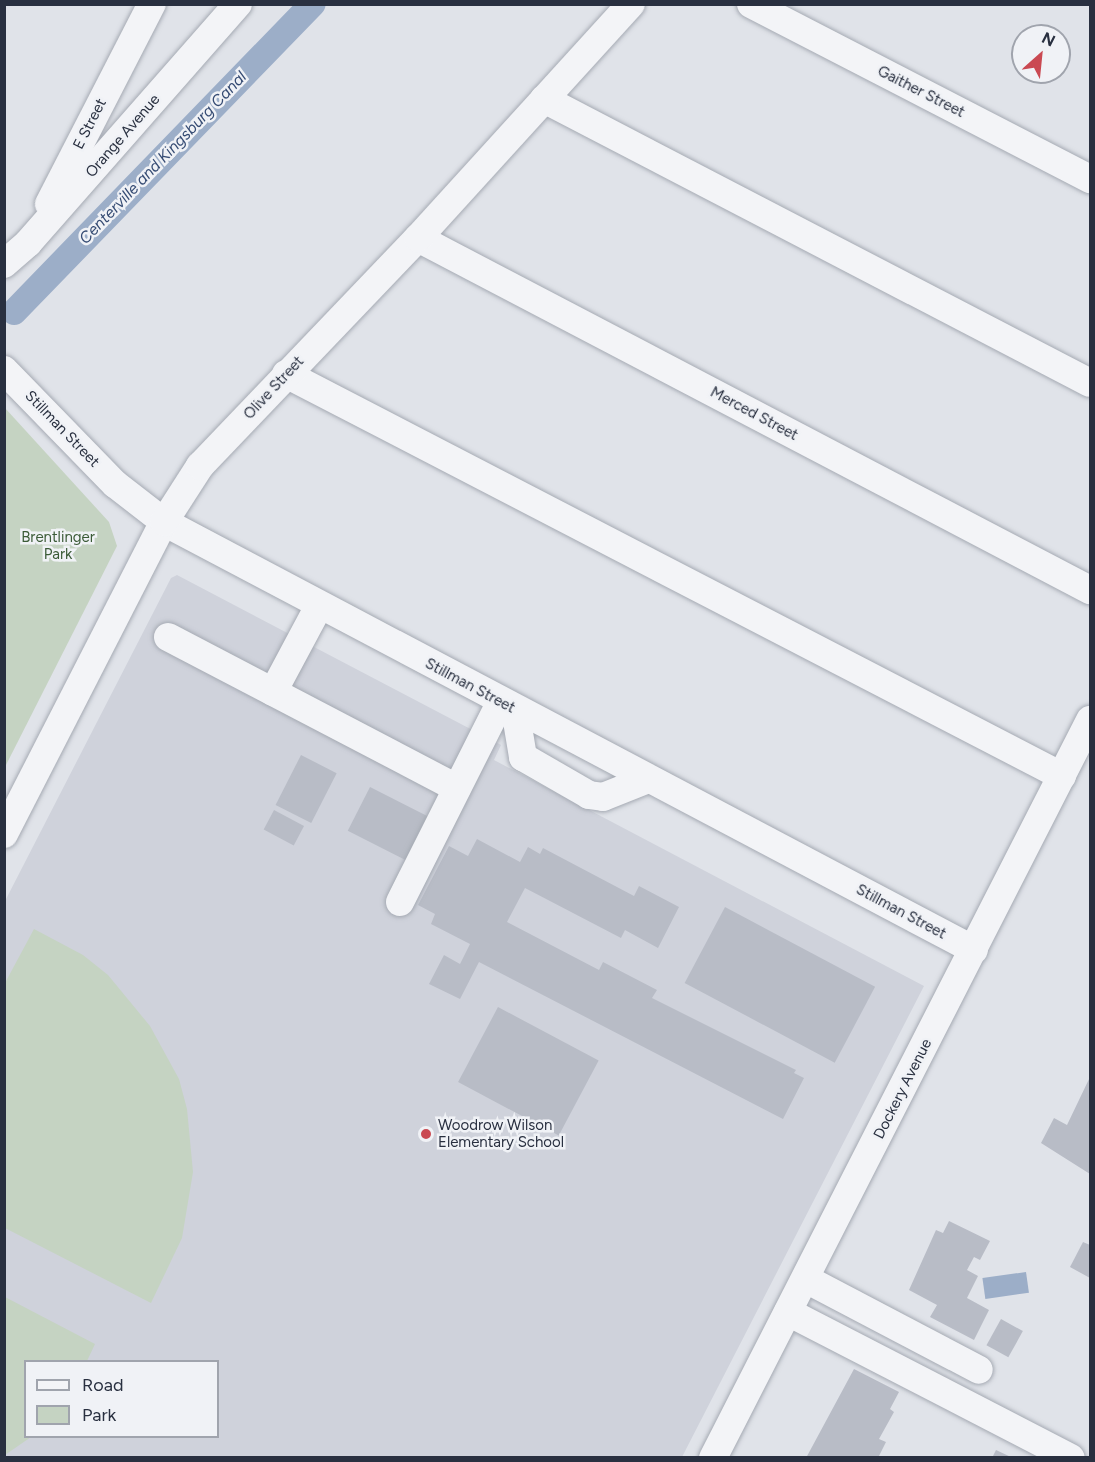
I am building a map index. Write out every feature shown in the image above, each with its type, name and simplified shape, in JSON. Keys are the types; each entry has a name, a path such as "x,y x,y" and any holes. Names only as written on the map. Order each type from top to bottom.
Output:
{"street":[{"name":"E Street","path":"28,243 152,4"},
{"name":"Orange Avenue","path":"4,264 28,243 238,4"},
{"name":"Olive Street","path":"4,834 164,522 200,466 418,238 631,4"},
{"name":"Gaither Street","path":"751,4 1090,179"},
{"path":"544,99 1090,383"},
{"name":"Merced Street","path":"418,238 1090,590"},
{"name":"Stillman Street","path":"4,370 115,484 164,522 319,606 974,950"},
{"path":"286,374 1062,776"},
{"path":"273,692 319,606"},
{"path":"168,637 457,788"},
{"path":"508,705 522,757 589,795 603,797 648,779"},
{"path":"400,902 457,788 508,705"},
{"name":"Dockery Avenue","path":"713,1458 1090,720"},
{"path":"806,1279 980,1370"},
{"path":"788,1312 1071,1458"}],"shaded area":[{"name":"Woodrow Wilson Elementary School","path":"177,575 501,745 494,760 924,986 682,1457 5,1457 4,903 171,578"}],"green space":[{"name":"Brentlinger Park","path":"5,408 109,522 117,546 5,767"},
{"path":"34,929 83,955 108,975 150,1026 179,1079 187,1109 193,1172 182,1238 151,1303 5,1228 5,983"},
{"path":"5,1297 95,1344 87,1360 24,1360 24,1438 30,1438 5,1455"}],"water":[{"path":"1026,1272 1029,1293 985,1299 982,1278"}],"building":[{"path":"301,755 337,773 311,823 276,805"},
{"path":"370,787 431,818 408,862 348,831"},
{"path":"274,810 304,826 294,845 264,829"},
{"path":"477,839 520,862 528,847 540,854 543,848 634,896 639,886 679,907 658,948 625,930 621,938 525,888 507,922 599,970 603,962 657,990 652,998 796,1070 794,1073 804,1078 783,1119 479,962 460,999 429,984 444,955 460,964 470,944 431,924 435,914 418,905 449,846 468,856"},
{"path":"725,907 875,987 835,1063 685,983"},
{"path":"498,1007 599,1061 559,1136 458,1082"},
{"path":"1090,1077 1090,1174 1041,1143 1054,1118 1067,1125"},
{"path":"949,1221 990,1241 980,1260 974,1257 967,1270 978,1276 967,1298 989,1310 974,1340 930,1317 937,1305 909,1290 936,1230 943,1233"},
{"path":"1083,1242 1090,1245 1090,1278 1070,1267"},
{"path":"1001,1319 1023,1331 1008,1357 986,1345"},
{"path":"854,1369 899,1392 890,1409 894,1412 879,1439 886,1442 878,1458 806,1458"},
{"path":"996,1450 1013,1458 992,1458"}],"waterway":[{"name":"Centerville and Kingsburg Canal","path":"14,312 312,4"}],"place":[{"name":"Woodrow Wilson Elementary School","path":"426,1134"}]}
